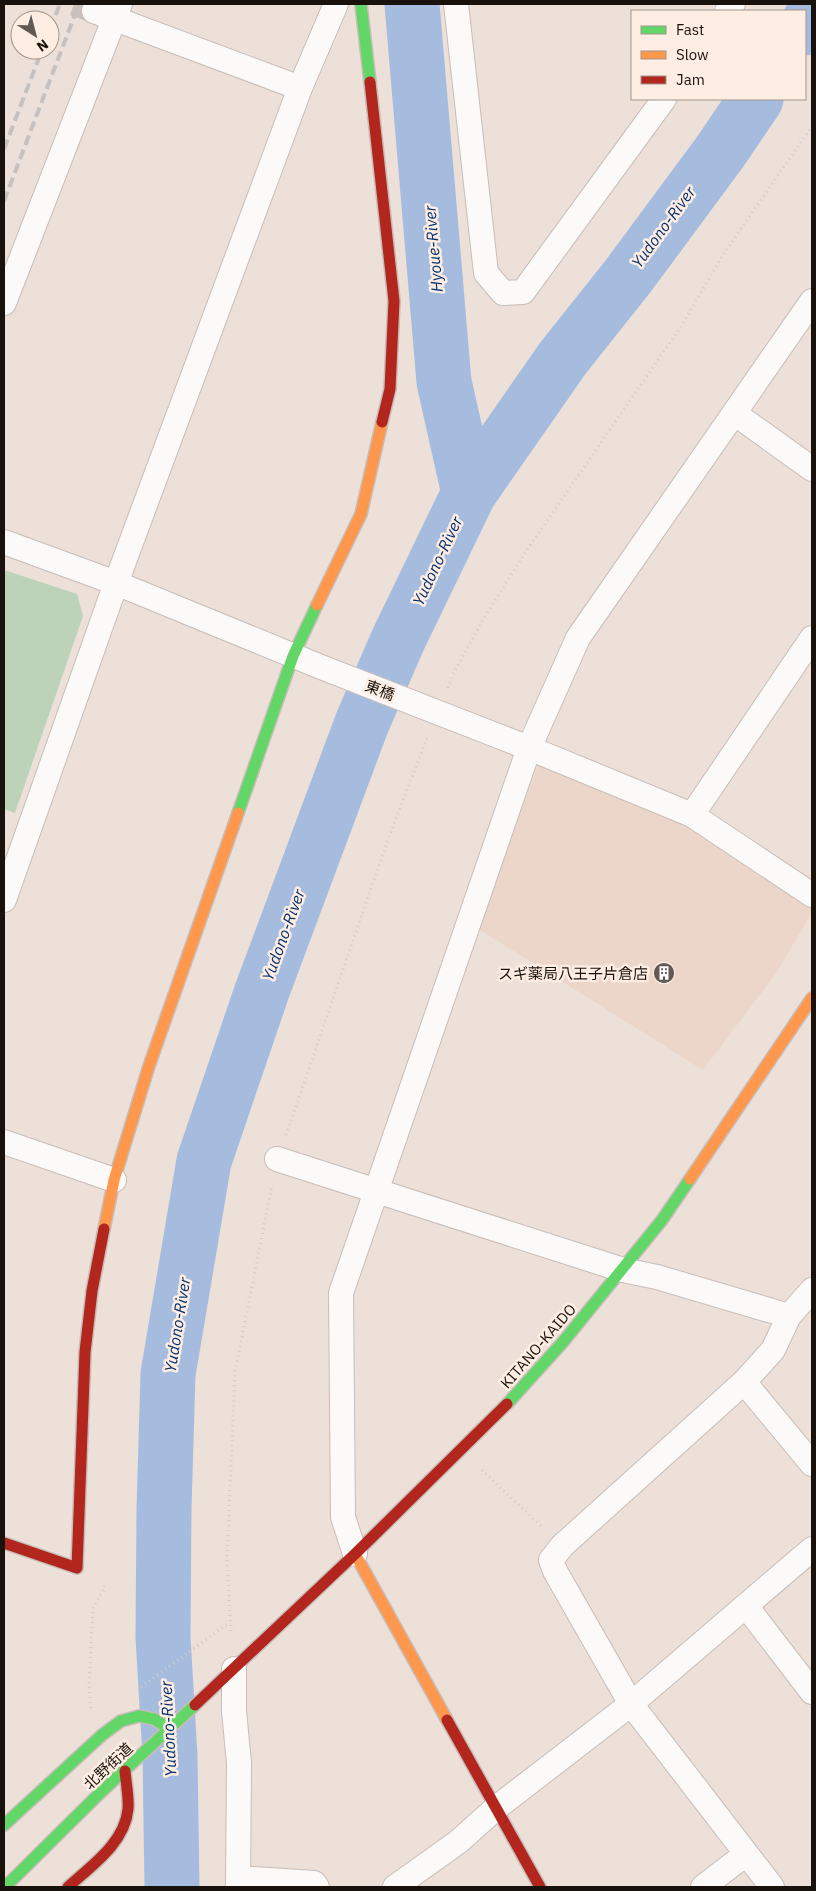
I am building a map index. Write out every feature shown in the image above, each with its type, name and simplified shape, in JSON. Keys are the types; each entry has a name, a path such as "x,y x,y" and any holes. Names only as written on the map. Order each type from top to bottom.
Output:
{"street":[{"path":"4,900 116,583 300,88 336,4"},
{"path":"4,1543 77,1568 85,1352 92,1292 114,1180 149,1066 293,656 361,514 390,388 394,301 361,4"},
{"path":"456,4 486,273 503,293 523,292 663,100"},
{"path":"4,303 109,11 300,88"},
{"path":"540,1887 354,1554 343,1517 341,1293 529,748 578,638 812,301"},
{"path":"734,413 812,469"},
{"name":"東橋","path":"4,542 116,583 321,668 529,748 692,815 812,895"},
{"path":"692,815 812,638"},
{"name":"KITANO-KAIDO","path":"230,1673 516,1395 623,1270 662,1220 812,998"},
{"path":"4,1142 114,1180"},
{"path":"277,1159 623,1270 789,1316"},
{"path":"772,1887 631,1704 555,1571 551,1560 562,1546 744,1382 773,1350 789,1316 812,1290"},
{"path":"744,1382 812,1464"},
{"path":"396,1887 458,1842 496,1808 631,1704 812,1548"},
{"path":"746,1606 812,1692"},
{"path":"230,1673 239,1763 238,1883 314,1883 317,1887"},
{"name":"北野街道","path":"5,1887 101,1792 230,1673"},
{"path":"4,1825 102,1735 121,1721 139,1716 154,1719 170,1729"},
{"path":"68,1887 115,1841 124,1826 128,1811 125,1771"},
{"path":"703,1887 746,1854"}],"path":[{"path":"230,1673 227,1560 235,1372 277,1159 387,842 453,674 487,613 529,547 682,324 721,258 812,126"},
{"path":"482,1470 562,1546"},
{"path":"91,1714 89,1689 93,1607 104,1590 104,1580"},
{"path":"138,1689 230,1622"}],"shaded area":[{"path":"539,763 688,827 812,908 812,912 777,972 703,1070 477,928"}],"green space":[{"path":"4,570 77,594 83,616 15,813 4,809"}],"waterway":[{"name":"Hyoue-River","path":"412,4 444,382 469,493"},
{"name":"Yudono-River","path":"806,26 812,17"},
{"name":"Yudono-River","path":"172,1887 170,1756 163,1637 168,1374 204,1161 262,991 362,723 398,640 469,493 563,358 629,275 720,152 755,100"}],"tunnel":[{"path":"74,4 94,11"}],"railway":[{"path":"58,10 60,4"},
{"path":"4,201 79,4"},
{"path":"4,149 38,60"}],"traffic: fast":[{"path":"361,4 370,82"},
{"path":"238,813 293,656 317,605"},
{"path":"507,1404 563,1342 662,1220 690,1179"},
{"path":"5,1887 101,1792 195,1705"},
{"path":"4,1825 102,1735 121,1721 139,1716 154,1719 170,1729"}],"traffic: slow":[{"path":"317,605 361,514 382,422"},
{"path":"104,1229 114,1180 149,1066 238,813"},
{"path":"690,1179 812,998"},
{"path":"355,1554 447,1720"}],"traffic: jam":[{"path":"370,82 394,301 390,389 382,422"},
{"path":"4,1543 77,1568 85,1352 92,1291 104,1229"},
{"path":"195,1705 355,1554 507,1404"},
{"path":"447,1720 540,1887"},
{"path":"68,1887 105,1853 121,1833 128,1809 125,1771"}],"place":[{"name":"スギ薬局八王子片倉店","path":"664,973"}]}
